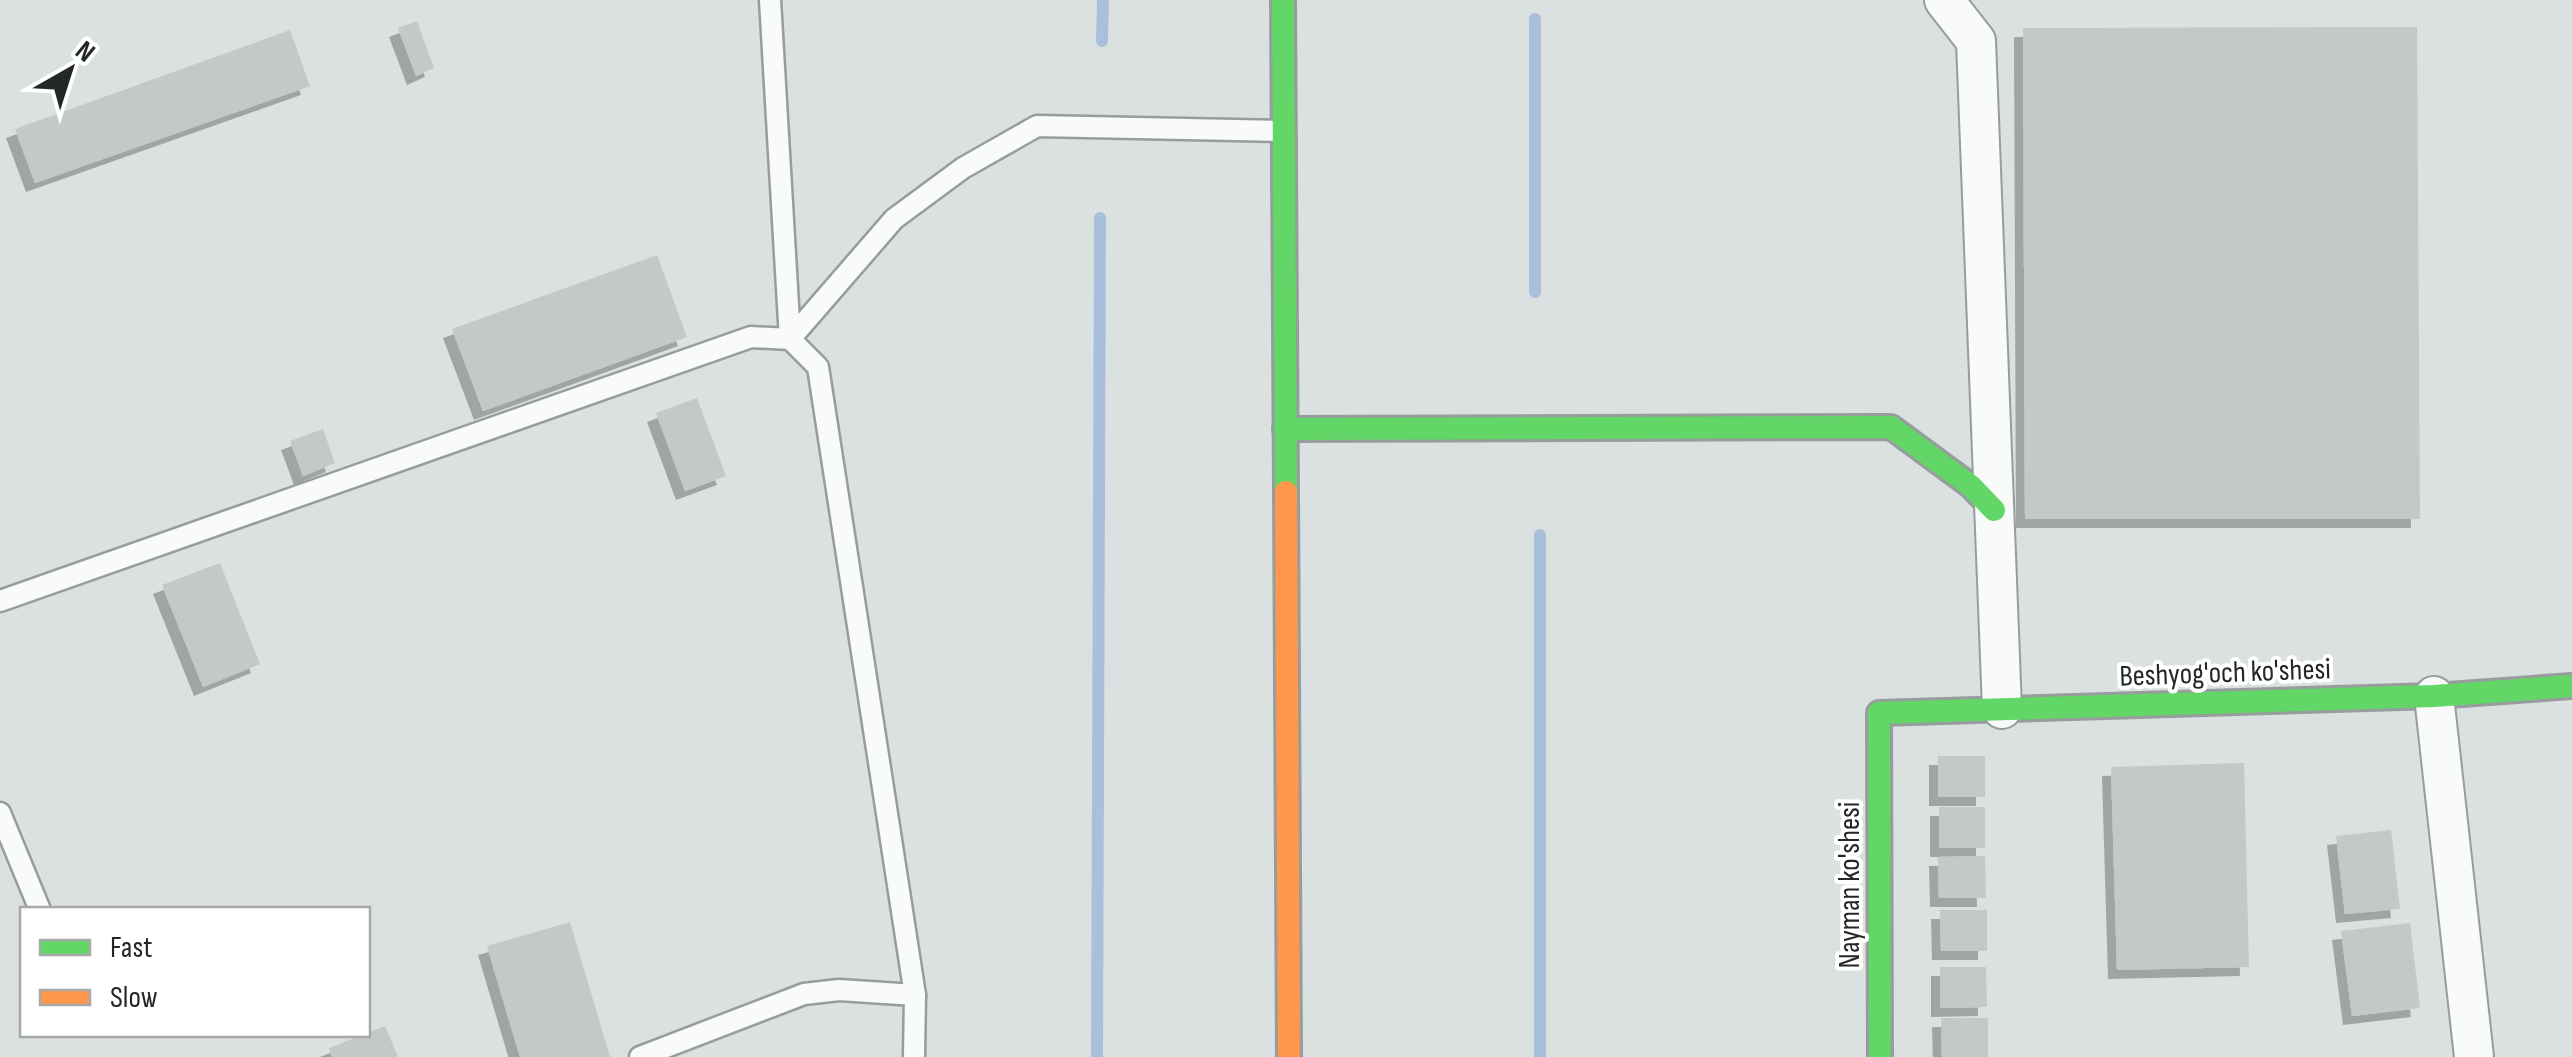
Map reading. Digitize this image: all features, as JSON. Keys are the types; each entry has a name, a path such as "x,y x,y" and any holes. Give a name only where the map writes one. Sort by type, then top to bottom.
{"main road":[{"path":"1283,0 1289,1057"},
{"path":"1286,428 1891,427 1971,486 1994,510"},
{"name":"Beshyog'och ko'shesi","path":"1879,713 2434,696 2572,686"},
{"name":"Nayman ko'shesi","path":"1879,713 1880,1057"}],"street":[{"path":"1944,0 1976,41 2002,710"},
{"path":"2434,696 2474,1057"}],"lane":[{"path":"770,0 790,338 818,367 916,995 914,1057"},
{"path":"790,338 894,219 963,168 1037,126 1284,131"},
{"path":"0,601 751,337 790,338"},
{"path":"0,813 39,907"},
{"path":"640,1057 804,994 839,990 916,995"}],"building":[{"path":"417,21 434,68 416,76 398,28"},
{"path":"2417,27 2420,519 2025,519 2023,28"},
{"path":"290,30 310,86 35,183 15,129"},
{"path":"657,255 687,337 483,411 452,329"},
{"path":"697,398 726,476 685,491 656,413"},
{"path":"323,429 335,463 303,476 290,441"},
{"path":"220,563 260,664 203,687 162,585"},
{"path":"1938,756 1985,756 1985,797 1938,797"},
{"path":"2244,763 2249,967 2117,970 2111,767"},
{"path":"1939,807 1985,807 1985,848 1939,848"},
{"path":"2391,830 2400,909 2345,914 2336,836"},
{"path":"1985,856 1986,898 1939,898 1938,857"},
{"path":"1940,910 1987,910 1987,951 1941,951"},
{"path":"570,922 610,1057 520,1057 487,946"},
{"path":"2410,923 2420,1008 2352,1016 2341,931"},
{"path":"1940,967 1986,967 1987,1007 1940,1008"},
{"path":"1941,1018 1988,1018 1988,1057 1942,1057"},
{"path":"385,1026 398,1057 332,1057 329,1048 357,1037 370,1037 370,1032"}],"waterway":[{"path":"1102,41 1103,0"},
{"path":"1535,19 1535,292"},
{"path":"1097,1057 1100,218"},
{"path":"1540,535 1540,1057"}],"traffic: fast":[{"path":"1283,0 1286,492"},
{"path":"1285,429 1891,427 1971,486 1994,510"},
{"path":"1880,1057 1879,713 2434,696 2572,686"}],"traffic: slow":[{"path":"1286,492 1289,1057"}]}
